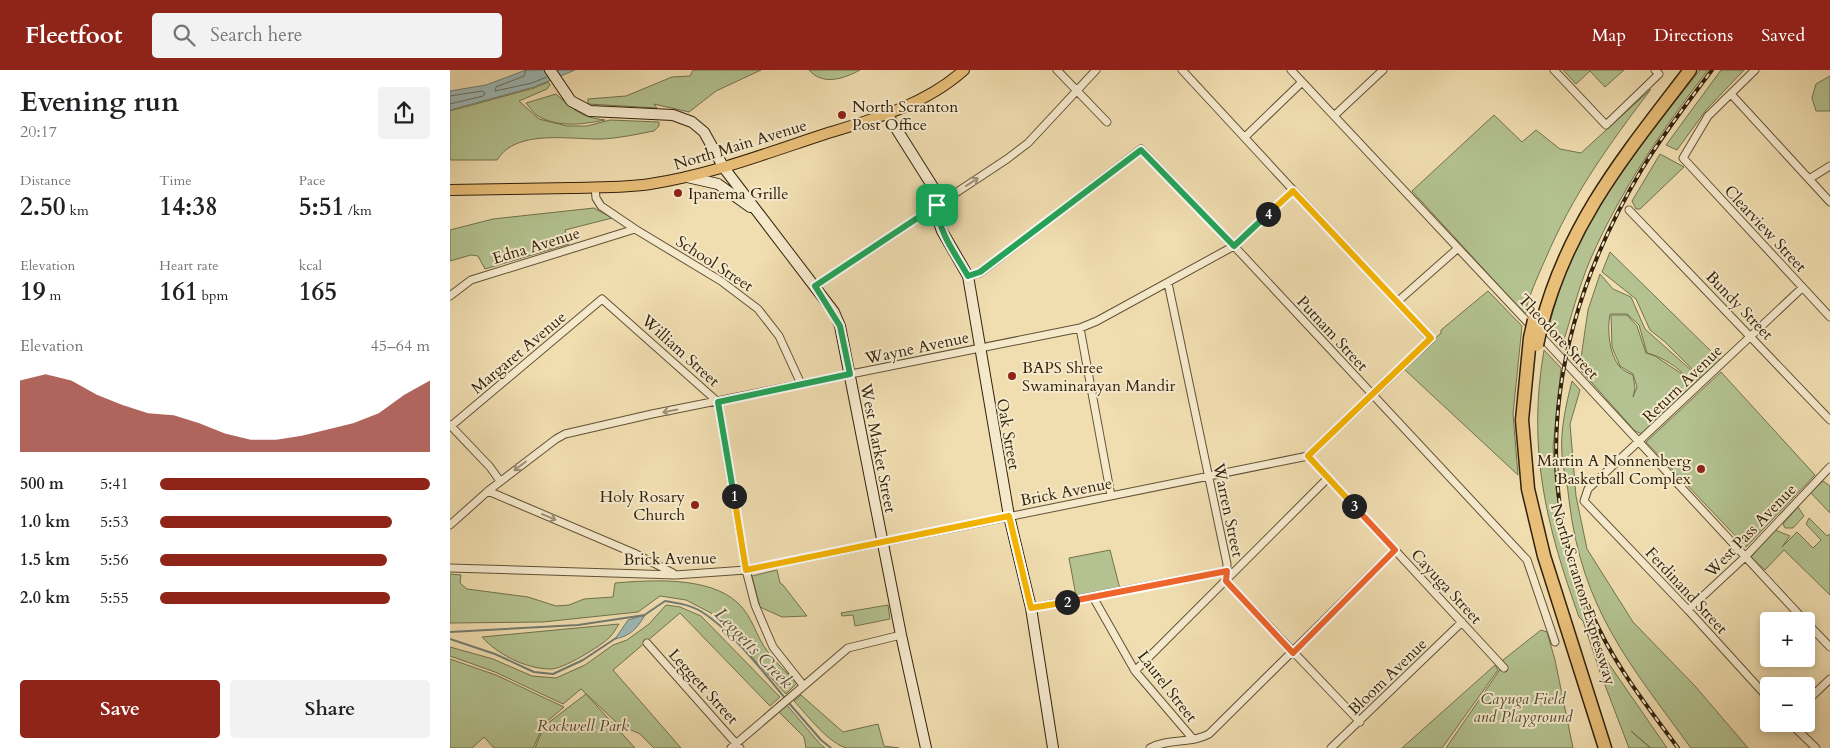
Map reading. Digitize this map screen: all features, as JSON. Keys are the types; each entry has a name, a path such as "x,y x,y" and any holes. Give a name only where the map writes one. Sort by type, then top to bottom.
{"highway":[{"name":"North Scranton Expressway","path":"1606,748 1544,556 1529,497 1523,454 1522,420 1534,341 1551,268 1576,214 1615,156 1680,70"},
{"name":"North Scranton Expressway","path":"1538,323 1559,271 1584,218 1616,168 1690,70"},
{"name":"North Scranton Expressway","path":"1534,341 1530,420 1532,454 1538,495 1552,554 1614,748"}],"main road":[{"name":"North Main Avenue","path":"450,190 594,187 648,184 686,177 724,168 887,114 926,97 948,84 964,70"}],"street":[{"name":"West Market Street","path":"550,70 558,84 572,101 590,111 683,117 704,132 724,168 815,286 840,326 901,635 926,748"},
{"path":"1057,70 1107,122"},
{"path":"815,286 1028,143 1096,70"},
{"path":"1182,70 1431,338 1308,456"},
{"name":"Theodore Street","path":"1291,70 1335,114 1457,249 1797,612"},
{"path":"1335,114 1383,70"},
{"path":"1554,70 1606,125 1657,72"},
{"path":"1755,70 1730,94 1830,202"},
{"path":"1245,137 1302,82"},
{"name":"Clearview Street","path":"1730,94 1708,116 1683,158 1830,317"},
{"name":"Oak Street","path":"887,114 933,187 938,220 942,231 968,276 1009,516 1031,608 1054,748"},
{"name":"Putnam Street","path":"968,276 980,272 1141,150 1234,246 1527,560 1555,642"},
{"path":"1809,179 1830,166"},
{"path":"686,177 718,184 757,212"},
{"name":"School Street","path":"594,187 596,198 601,206 721,281 758,309 779,336 800,384"},
{"name":"Wayne Avenue","path":"450,525 500,481 565,434 652,414 1080,328 1168,283 1234,246 1293,191"},
{"name":"Bundy Street","path":"1629,210 1752,336 1830,420"},
{"name":"Edna Avenue","path":"450,296 471,280 635,229"},
{"path":"1397,302 1457,249"},
{"name":"Warren Street","path":"1168,283 1177,316 1227,571 1226,581 1360,722"},
{"name":"Return Avenue","path":"1584,500 1588,489 1640,443 1802,288"},
{"name":"William Street","path":"602,299 718,402 746,570 756,605 773,647 803,685"},
{"name":"Margaret Avenue","path":"451,426 602,299"},
{"path":"1080,328 1111,496"},
{"path":"451,426 490,467 500,481"},
{"name":"Brick Avenue","path":"450,568 675,574 746,570 1308,456"},
{"name":"Cayuga Street","path":"1308,456 1504,668"},
{"name":"West Pass Avenue","path":"1688,610 1745,557 1830,467"},
{"path":"1135,671 1328,478"},
{"path":"488,491 636,554 675,574"},
{"name":"Ferdinand Street","path":"1584,500 1760,689"},
{"path":"1150,748 1160,743 1193,740 1209,734 1395,550"},
{"path":"1031,608 1227,571"},
{"name":"Laurel Street","path":"1093,597 1135,671 1193,740"},
{"name":"Bloom Avenue","path":"1331,748 1462,622"},
{"name":"Theodore Street","path":"1815,631 1830,647"},
{"path":"736,746 803,685 848,648 901,635"},
{"name":"Leggett Street","path":"647,643 736,746"},
{"path":"1815,693 1830,679"},
{"path":"1799,732 1816,748"}],"green space":[{"path":"693,70 761,70 716,91 689,112 654,104 657,108 588,104 588,99 626,96 672,77 690,76"},
{"path":"809,70 860,70 840,78 827,79 820,78"},
{"path":"1563,70 1624,70 1605,87 1590,71 1576,84"},
{"path":"1700,70 1708,70 1644,160 1603,233 1582,281 1561,349 1547,332 1571,259 1589,225 1618,179"},
{"path":"1721,70 1744,70 1706,110 1677,150 1666,145"},
{"path":"1830,76 1830,111 1816,111 1812,98 1816,84"},
{"path":"548,82 550,85 547,89 519,101 539,119 567,126 587,126 610,120 659,122 659,126 654,131 603,139 545,138 531,140 517,143 506,150 497,160 450,160 450,111 534,88"},
{"path":"1651,89 1592,171 1567,213 1536,280 1525,314 1412,191 1494,115 1522,142 1536,130 1560,149 1581,153"},
{"path":"556,94 583,114 605,120 580,124 556,123 538,116 526,103"},
{"path":"1660,154 1684,167 1640,209 1636,209 1632,201"},
{"path":"594,208 612,218 565,230 569,244 485,269 478,256 471,255 450,261 450,230 493,219"},
{"path":"1610,252 1720,360 1701,378 1665,342 1650,330 1636,299 1602,272"},
{"path":"1600,274 1613,289 1631,297 1645,329 1700,378 1642,434 1635,431 1575,364 1581,358 1588,310","holes":["1610,314 1627,314 1639,325 1647,353 1659,357 1669,363 1688,378 1655,356 1646,353 1637,326 1627,315 1611,315 1612,347 1620,366 1633,374 1637,387 1633,397 1635,388 1633,375 1622,369 1616,361 1611,348 1609,334"]},
{"path":"1488,291 1522,326 1513,414 1518,475 1404,369 1441,333 1441,330"},
{"path":"1544,350 1561,368 1553,447 1556,489 1563,533 1584,606 1586,626 1609,664 1667,748 1651,748 1631,731 1650,748 1629,748 1583,621 1579,617 1567,583 1549,518 1539,454 1539,386"},
{"path":"1721,372 1815,475 1746,547 1646,442"},
{"path":"1572,381 1580,390 1570,424 1576,496 1587,549 1633,622 1695,686 1748,748 1691,748 1629,661 1597,604 1585,573 1575,538 1563,461 1563,427"},
{"path":"1823,481 1830,486 1830,513 1810,492"},
{"path":"1798,507 1804,516 1793,528 1785,528 1783,524"},
{"path":"1809,518 1827,536 1830,534 1830,595 1784,550 1765,570 1751,557 1775,530 1790,536 1782,547 1797,532 1813,548 1821,540 1806,524"},
{"path":"1110,550 1120,589 1076,596 1069,558"},
{"path":"777,570 780,583 807,616 782,617 760,607 752,576"},
{"path":"450,574 461,575 460,583 467,589 528,597 556,606 569,605 584,599 613,597 615,583 662,581 696,584 712,588 726,594 738,603 751,621 768,652 797,683 786,694 711,613 686,600 660,596 638,612 543,622 450,623"},
{"path":"666,605 680,607 701,616 780,697 770,706 680,613 613,670 681,748 654,748 640,734 618,724 581,689 563,704 495,672 450,656 450,647 493,659 532,676 556,678 585,665 613,645 627,640 649,624"},
{"path":"888,605 890,619 855,626 853,615 842,616 841,613"},
{"path":"619,624 613,634 599,646 572,662 550,669 531,666 504,655 482,637"},
{"name":"Cayuga Field and Playground","path":"1541,630 1547,632 1555,660 1573,748 1446,748 1499,671 1503,660"},
{"path":"450,659 496,675 564,707 544,724 533,748 494,748 484,737 472,748 450,748"},
{"path":"1495,665 1498,670 1442,748 1402,748"},
{"name":"Rockwell Park","path":"586,694 635,748 535,748 544,726"},
{"path":"801,695 843,732 878,724 884,746 899,748 847,748 840,745 825,735 794,701"},
{"path":"786,704 825,748 806,748 804,737 779,712"}],"water":[{"path":"526,70 575,70 534,87 450,110 450,91 486,85"},
{"path":"645,615 633,631 615,639 628,620"}],"waterway":[{"name":"Leggetts Creek","path":"643,616 665,601 689,606 702,612 735,640 785,698"},
{"name":"Leggetts Creek","path":"450,632 578,625 645,615"},
{"name":"Leggetts Creek","path":"450,639 495,654 534,672 553,674 583,660 616,638"},
{"name":"Leggetts Creek","path":"788,702 821,740 831,748"}],"railway":[{"path":"1678,748 1636,690 1607,645 1575,571 1561,512 1556,453 1560,394 1571,336 1589,278 1613,223 1642,169 1667,131 1712,70"}],"place":[{"name":"North Scranton Post Office","path":"842,115"},
{"name":"Ipanema Grille","path":"678,193"},
{"name":"BAPS Shree Swaminarayan Mandir","path":"1012,376"},
{"name":"Martin A Nonnenberg Basketball Complex","path":"1701,469"},
{"name":"Holy Rosary Church","path":"695,505"}],"route":[{"path":"1141,150 1234,246 1293,191 1431,338 1308,456 1395,550 1293,653 1226,581 1227,571 1031,608 1009,516 746,570 718,402 850,374 840,326 834,312 815,286 937,205 938,220 942,231 968,276 980,272 1141,150"}]}
